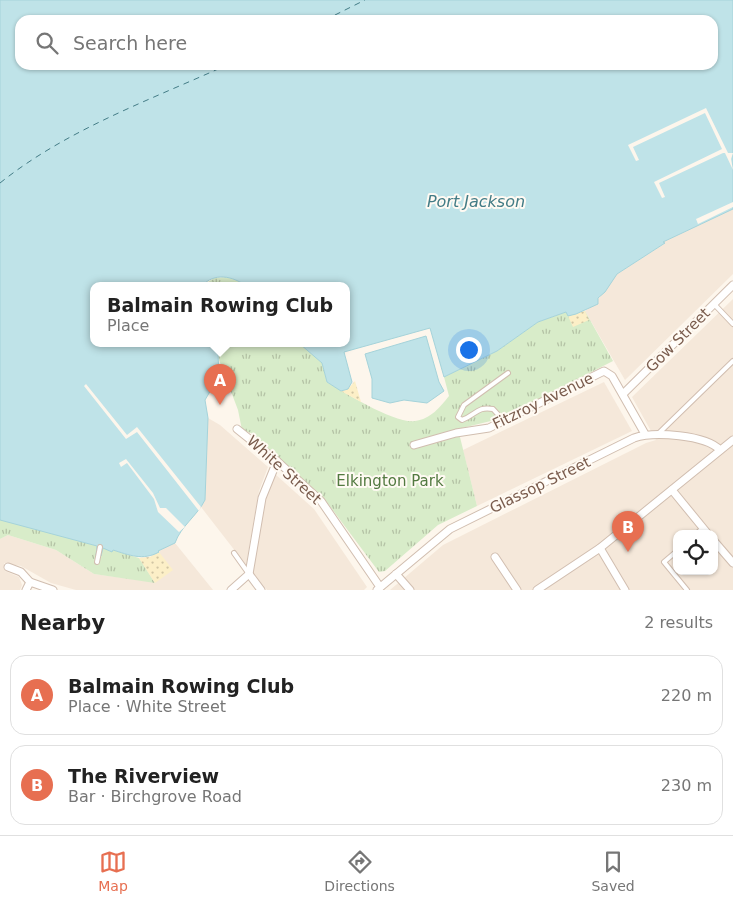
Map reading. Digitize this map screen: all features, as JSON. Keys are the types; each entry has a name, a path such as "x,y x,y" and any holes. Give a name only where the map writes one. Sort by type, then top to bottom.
{"street":[{"name":"Gow Street","path":"623,394 733,285"},
{"name":"Fitzroy Avenue","path":"414,445 456,433 484,430 599,373 607,372 612,376 623,394"},
{"path":"623,394 645,434"},
{"name":"White Street","path":"237,429 277,461 321,501 378,589"},
{"name":"Glassop Street","path":"378,589 450,529 645,434 707,441 720,450"},
{"path":"536,590 600,548 733,440"},
{"path":"231,590 249,574 262,498 277,461"},
{"path":"672,490 704,530"},
{"path":"718,546 733,563"},
{"path":"600,548 624,590"},
{"path":"495,557 517,590"},
{"path":"8,567 21,572 30,582 53,590"},
{"path":"249,574 261,590"},
{"path":"396,574 410,590"},
{"path":"26,590 30,582"}],"lane":[{"path":"714,304 733,324"},
{"path":"658,434 733,361"},
{"path":"504,421 493,409 488,408 480,408 462,420 459,420 458,417 464,405 508,373"},
{"path":"97,562 100,547"},
{"path":"234,554 249,574"},
{"path":"673,554 664,562 673,573"},
{"path":"675,575 687,590"}],"shaded area":[{"path":"733,209 733,274 625,380 585,311 594,305 617,274 664,244 663,242"},
{"path":"733,299 733,590 390,590 443,545 646,443 656,440 632,397"},
{"path":"604,382 632,431 477,506 463,450"},
{"path":"208,418 220,425 268,467 259,491 246,565 201,507 205,500"},
{"path":"275,474 314,509 367,587 364,590 267,590 253,573 266,493"},
{"path":"8,535 56,550 94,574 154,582 139,558 150,557 175,543 213,590 76,590 51,583 21,566 4,563 5,571 19,577 22,585 20,590 0,590 0,539"}],"green space":[{"path":"226,277 241,282 208,282 214,278"},
{"name":"Elkington Park","path":"585,311 613,361 499,419 458,429 477,506 438,525 385,571 379,572 323,497 251,433 242,430 238,410 214,347 303,347 322,363 327,382 383,413 406,421 415,421 426,418 439,408 449,396 444,377 497,351 538,322 566,312 576,314"},
{"path":"0,519 98,546 96,555 103,547 139,558 155,583 94,574 56,550 8,535 0,539"}],"sand":[{"path":"585,311 589,320 573,327 568,316"},
{"path":"355,381 361,402 341,391 348,389"},
{"path":"159,552 173,570 155,583 139,558 150,557"}],"water":[{"name":"Port Jackson","path":"0,0 733,0 733,209 663,242 665,243 617,274 605,292 598,298 598,304 576,314 568,316 566,312 538,322 497,351 444,377 430,328 344,352 352,382 348,389 341,391 327,382 322,363 303,347 350,347 350,282 239,282 230,278 218,277 207,282 90,282 90,347 214,347 218,355 219,376 205,400 208,418 205,500 198,511 181,531 175,543 153,555 142,557 113,550 112,552 103,548 101,556 96,555 97,546 0,520"},
{"path":"426,336 439,382 444,391 427,403 404,400 390,403 372,398 372,379 365,354"}],"pier":[{"path":"706,108 728,153 733,153 731,159 733,170 725,153 723,153 659,183 665,197 662,198 654,182 722,149 705,113 633,147 639,160 636,161 628,145"},
{"path":"733,202 733,207 698,224 696,219"},
{"path":"86,384 127,435 137,427 201,507 199,511 137,432 126,439 84,386"},
{"path":"126,459 153,493 160,508 166,508 185,527 179,532 158,512 154,499 127,463 121,467 119,463"}],"ferry route":[{"path":"335,15 365,0"},
{"path":"0,183 52,147 109,117 216,70"}],"place":[{"name":"Balmain Rowing Club","path":"220,405"},
{"name":"The Riverview","path":"628,552"}]}
